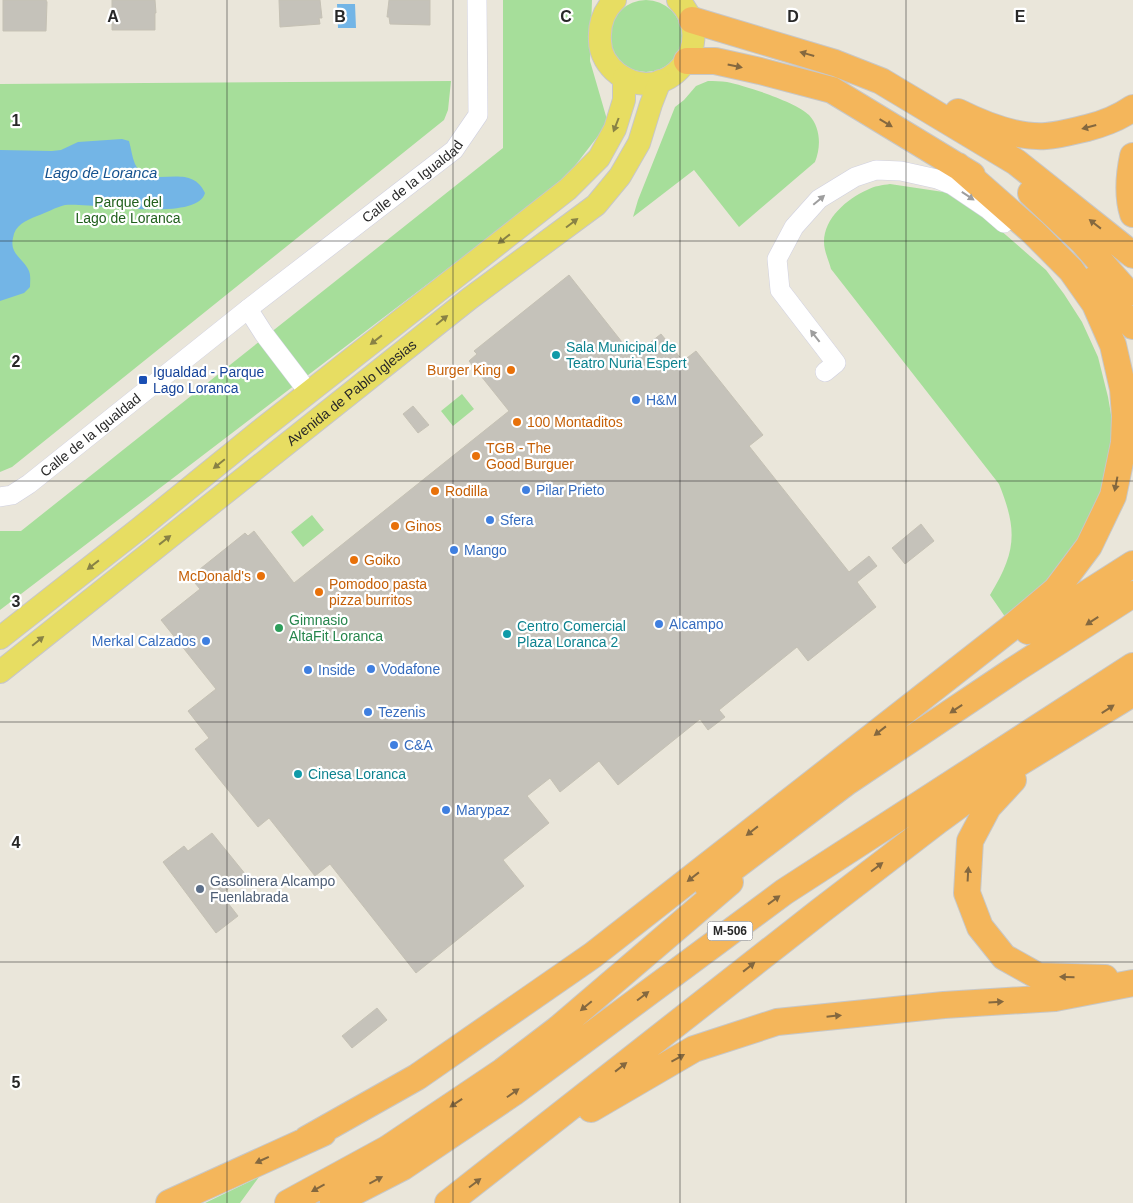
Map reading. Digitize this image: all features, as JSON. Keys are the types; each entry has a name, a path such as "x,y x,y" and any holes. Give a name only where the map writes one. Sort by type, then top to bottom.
{"highway":[{"path":"684,6 937,102 982,123 1021,134 1045,136 1069,132 1097,125 1133,108"},
{"path":"687,61 714,61 832,90 958,166 1012,202 1065,248 1133,326"},
{"path":"835,62 951,132 1013,177 1082,241 1133,299"},
{"path":"881,81 1016,162 1133,255"},
{"path":"1133,156 1129,181 1130,202 1133,214"},
{"path":"307,1139 417,1077 593,955 1012,628 1056,590 1089,546 1113,496 1124,442 1123,388 1113,345 1095,304 1071,270 1033,232 958,166"},
{"path":"918,700 1133,564"},
{"name":"M-506","path":"288,1203 387,1149 503,1071 558,1029 694,914 808,813 863,771 1014,670 1133,594"},
{"name":"M-506","path":"333,1203 403,1166 513,1093 784,892 1133,666"},
{"path":"448,1203 931,826 1006,771 1133,693"},
{"path":"1082,726 1014,779 988,806 970,841 967,893 980,927 1004,957 1038,976 1124,979 1133,976"},
{"path":"168,1203 307,1139 365,1116 463,1061 544,1010 808,813"},
{"path":"501,1163 694,1049 777,1022 944,1004 1055,998 1133,983"}],"main road":[{"path":"613,1 601,21 600,45 606,60 624,78 634,82 647,83 660,81 672,76 687,61 693,48 694,34 684,6"},
{"name":"Avenida de Pablo Iglesias","path":"0,638 568,189 599,158 615,129 624,100 624,78"},
{"name":"Avenida de Pablo Iglesias","path":"0,672 469,299 596,205 620,176 639,143 660,81"}],"street":[{"name":"Calle de la Igualdad","path":"0,497 12,495 29,484 248,309 454,150 478,115 477,0"},
{"path":"825,372 836,363 780,290 777,259 794,227 819,199 855,177 876,170 901,170 937,179 952,185 989,210 1052,265 1071,289 1090,319 1105,354 1116,396 1124,442"},
{"path":"248,309 264,334 309,393"}],"green space":[{"path":"503,0 592,0 590,61 608,123 564,180 0,610 0,531 21,531 503,148"},
{"path":"646,0 660,3 672,10 679,22 682,36 679,50 672,62 660,69 646,72 632,69 620,62 613,50 610,36 613,22 620,10 632,3"},
{"name":"Parque del Lago de Loranca","path":"451,81 448,110 444,120 12,467 0,472 0,84"},
{"path":"708,81 727,82 746,87 770,95 803,110 813,120 818,132 819,144 815,162 739,227 694,170 633,217 675,107 696,86"},
{"path":"890,184 950,193 984,216 1046,270 1082,322 1098,357 1108,397 1116,443 1106,494 1051,584 1008,621 990,595 1005,566 1011,541 1009,515 999,484 831,269 826,252 825,233 832,217 838,210 859,194 878,186"},
{"path":"462,394 474,409 453,426 441,411"},
{"path":"312,515 324,530 303,547 291,532"},
{"path":"259,1177 240,1203 205,1203"}],"water":[{"path":"337,4 355,4 356,28 338,28"},
{"name":"Lago de Loranca","path":"122,139 129,141 135,164 141,172 149,176 190,178 198,183 205,193 198,202 183,207 142,209 65,205 28,220 16,230 12,244 15,252 29,271 30,287 24,293 0,301 0,150 52,151 61,150 78,142"}],"building":[{"path":"3,0 46,0 46,31 3,31"},
{"path":"112,0 155,0 155,30 112,30"},
{"path":"279,0 320,0 322,18 319,18 320,24 280,27"},
{"path":"389,0 430,0 430,25 390,24 389,17 387,17"},
{"name":"Centro Comercial Plaza Loranca 2","path":"569,275 633,356 661,334 683,361 696,351 763,435 749,446 849,572 869,556 877,566 857,582 876,607 808,661 797,647 719,710 725,717 708,730 700,719 618,785 599,761 560,792 550,778 527,796 549,823 503,860 524,886 416,973 330,864 315,876 269,818 258,827 195,749 209,738 188,711 216,689 161,620 200,589 190,577 245,533 248,536 254,531 294,583 509,411 469,361 477,354 474,351"},
{"path":"413,406 429,425 418,433 403,414"},
{"path":"921,524 934,541 905,564 892,548"},
{"path":"212,833 246,875 221,894 238,916 216,933 163,862 184,846 188,851"},
{"path":"377,1008 387,1020 352,1048 342,1036"}],"place":[{"name":"Sala Municipal de Teatro Nuria Espert","path":"556,355"},
{"name":"Burger King","path":"511,370"},
{"name":"Igualdad - Parque Lago Loranca","path":"143,380"},
{"name":"H&M","path":"636,400"},
{"name":"100 Montaditos","path":"517,422"},
{"name":"TGB - The Good Burguer","path":"476,456"},
{"name":"Pilar Prieto","path":"526,490"},
{"name":"Rodilla","path":"435,491"},
{"name":"Sfera","path":"490,520"},
{"name":"Ginos","path":"395,526"},
{"name":"Mango","path":"454,550"},
{"name":"Goiko","path":"354,560"},
{"name":"McDonald's","path":"261,576"},
{"name":"Pomodoo pasta pizza burritos","path":"319,592"},
{"name":"Alcampo","path":"659,624"},
{"name":"Gimnasio AltaFit Loranca","path":"279,628"},
{"name":"Centro Comercial Plaza Loranca 2","path":"507,634"},
{"name":"Merkal Calzados","path":"206,641"},
{"name":"Vodafone","path":"371,669"},
{"name":"Inside","path":"308,670"},
{"name":"Tezenis","path":"368,712"},
{"name":"C&A","path":"394,745"},
{"name":"Cinesa Loranca","path":"298,774"},
{"name":"Marypaz","path":"446,810"},
{"name":"Gasolinera Alcampo Fuenlabrada","path":"200,889"}]}
